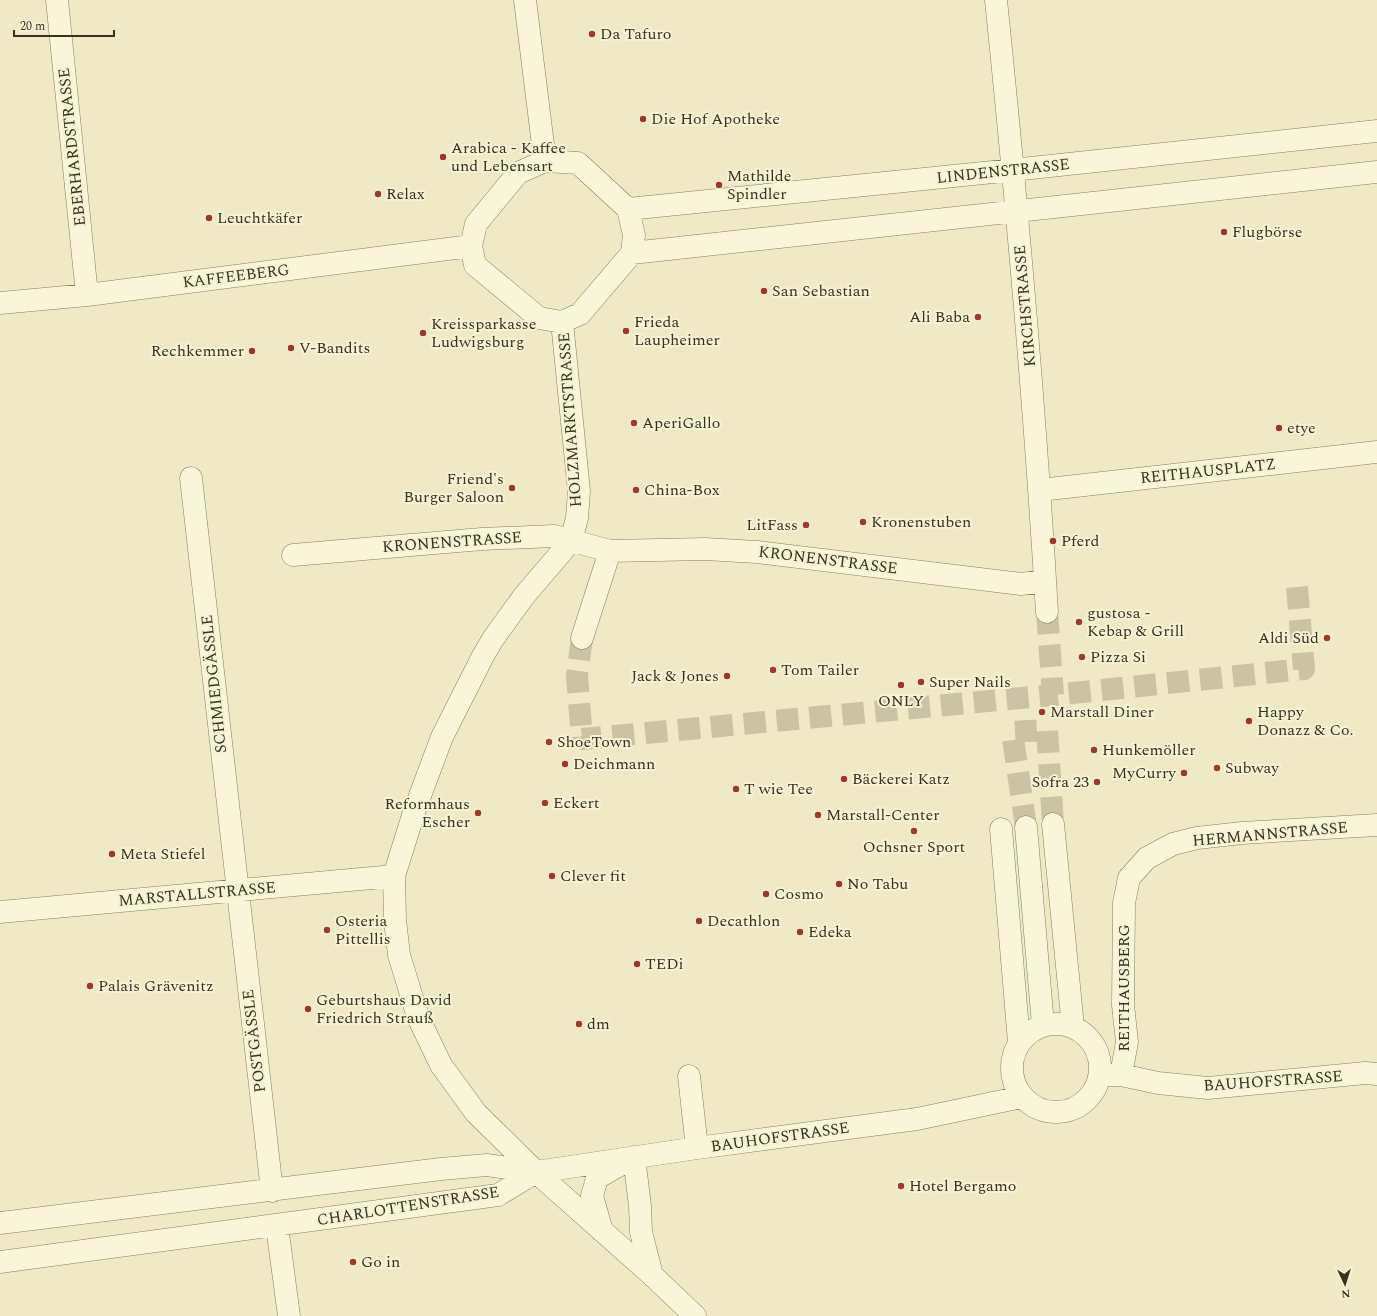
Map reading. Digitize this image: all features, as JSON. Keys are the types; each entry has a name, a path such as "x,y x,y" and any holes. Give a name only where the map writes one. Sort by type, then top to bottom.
{"street":[{"name":"EBERHARDSTRASSE","path":"57,0 87,295"},
{"path":"525,0 545,161"},
{"name":"KIRCHSTRASSE","path":"996,0 1017,211 1040,490 1046,612"},
{"name":"LINDENSTRASSE","path":"628,208 1013,170 1377,131"},
{"path":"545,161 578,163 628,208 634,235 632,253 580,314 562,322 539,318 475,265 471,246 476,224 518,173 545,161"},
{"path":"632,253 1377,172"},
{"name":"KAFFEEBERG","path":"0,303 87,295 471,246"},
{"name":"HOLZMARKTSTRASSE","path":"562,322 579,491 577,518 571,541"},
{"name":"REITHAUSPLATZ","path":"1040,490 1377,452"},
{"name":"SCHMIEDGÄSSLE","path":"191,478 237,890"},
{"name":"KRONENSTRASSE","path":"293,555 482,539 554,536 610,551 705,549 757,552 1021,584 1045,582"},
{"path":"571,541 524,596 483,656 442,737 415,809 394,876 395,920 399,955 418,1017 437,1058 476,1113 536,1172 652,1275 695,1316"},
{"path":"582,638 610,551"},
{"path":"1053,824 1073,1027"},
{"name":"HERMANNSTRASSE","path":"1124,902 1129,878 1147,858 1172,844 1197,838 1242,833 1377,825"},
{"path":"1026,827 1043,1025"},
{"path":"1001,829 1019,1042"},
{"name":"MARSTALLSTRASSE","path":"0,912 394,876"},
{"name":"POSTGÄSSLE","path":"237,890 272,1191"},
{"name":"REITHAUSBERG","path":"1100,1075 1121,1075 1127,1042 1123,1005 1124,902"},
{"path":"1058,1024 1073,1027 1086,1035 1095,1046 1100,1060 1100,1075 1095,1088 1086,1100 1075,1108 1061,1112 1046,1111 1033,1106 1022,1097 1014,1084 1011,1070 1013,1055 1019,1042 1030,1032 1043,1025 1058,1024"},
{"name":"BAUHOFSTRASSE","path":"1121,1075 1158,1083 1208,1088 1365,1073 1377,1074"},
{"path":"689,1076 697,1148"},
{"name":"BAUHOFSTRASSE","path":"536,1172 697,1148 918,1118 1022,1097"},
{"path":"602,1231 592,1196 596,1178 634,1157 640,1206 641,1232 652,1275"},
{"name":"CHARLOTTENSTRASSE","path":"0,1223 487,1165 536,1172"},
{"name":"CHARLOTTENSTRASSE","path":"0,1262 498,1195 536,1172"},
{"path":"276,1226 289,1316"}],"tunnel":[{"path":"1047,612 1053,695 1304,669 1297,587"},
{"path":"582,638 577,676 582,739 1053,695"},
{"path":"1026,827 1012,732 1047,730 1053,824"}],"place":[{"name":"Da Tafuro","path":"592,34"},
{"name":"Die Hof Apotheke","path":"643,119"},
{"name":"Arabica - Kaffee und Lebensart","path":"443,157"},
{"name":"Mathilde Spindler","path":"719,185"},
{"name":"Relax","path":"378,194"},
{"name":"Leuchtkäfer","path":"209,218"},
{"name":"Flugbörse","path":"1224,232"},
{"name":"San Sebastian","path":"764,291"},
{"name":"Ali Baba","path":"978,317"},
{"name":"Frieda Laupheimer","path":"626,331"},
{"name":"Kreissparkasse Ludwigsburg","path":"423,333"},
{"name":"V-Bandits","path":"291,348"},
{"name":"Rechkemmer","path":"252,351"},
{"name":"AperiGallo","path":"634,423"},
{"name":"etye","path":"1279,428"},
{"name":"Friend's Burger Saloon","path":"512,488"},
{"name":"China-Box","path":"636,490"},
{"name":"Kronenstuben","path":"863,522"},
{"name":"LitFass","path":"806,525"},
{"name":"Pferd","path":"1053,541"},
{"name":"gustosa - Kebap & Grill","path":"1079,622"},
{"name":"Aldi Süd","path":"1327,638"},
{"name":"Pizza Si","path":"1082,657"},
{"name":"Tom Tailer","path":"773,670"},
{"name":"Jack & Jones","path":"727,676"},
{"name":"Super Nails","path":"921,682"},
{"name":"ONLY","path":"901,685"},
{"name":"Marstall Diner","path":"1042,712"},
{"name":"Happy Donazz & Co.","path":"1249,721"},
{"name":"ShoeTown","path":"549,742"},
{"name":"Hunkemöller","path":"1094,750"},
{"name":"Deichmann","path":"565,764"},
{"name":"Subway","path":"1217,768"},
{"name":"MyCurry","path":"1184,773"},
{"name":"Bäckerei Katz","path":"844,779"},
{"name":"Sofra 23","path":"1097,782"},
{"name":"T wie Tee","path":"736,789"},
{"name":"Eckert","path":"545,803"},
{"name":"Reformhaus Escher","path":"478,813"},
{"name":"Marstall-Center","path":"818,815"},
{"name":"Ochsner Sport","path":"914,831"},
{"name":"Meta Stiefel","path":"112,854"},
{"name":"Clever fit","path":"552,876"},
{"name":"No Tabu","path":"839,884"},
{"name":"Cosmo","path":"766,894"},
{"name":"Decathlon","path":"699,921"},
{"name":"Osteria Pittellis","path":"327,930"},
{"name":"Edeka","path":"800,932"},
{"name":"TEDi","path":"637,964"},
{"name":"Palais Grävenitz","path":"90,986"},
{"name":"Geburtshaus David Friedrich Strauß","path":"308,1009"},
{"name":"dm","path":"579,1024"},
{"name":"Hotel Bergamo","path":"901,1186"},
{"name":"Go in","path":"353,1262"}]}
